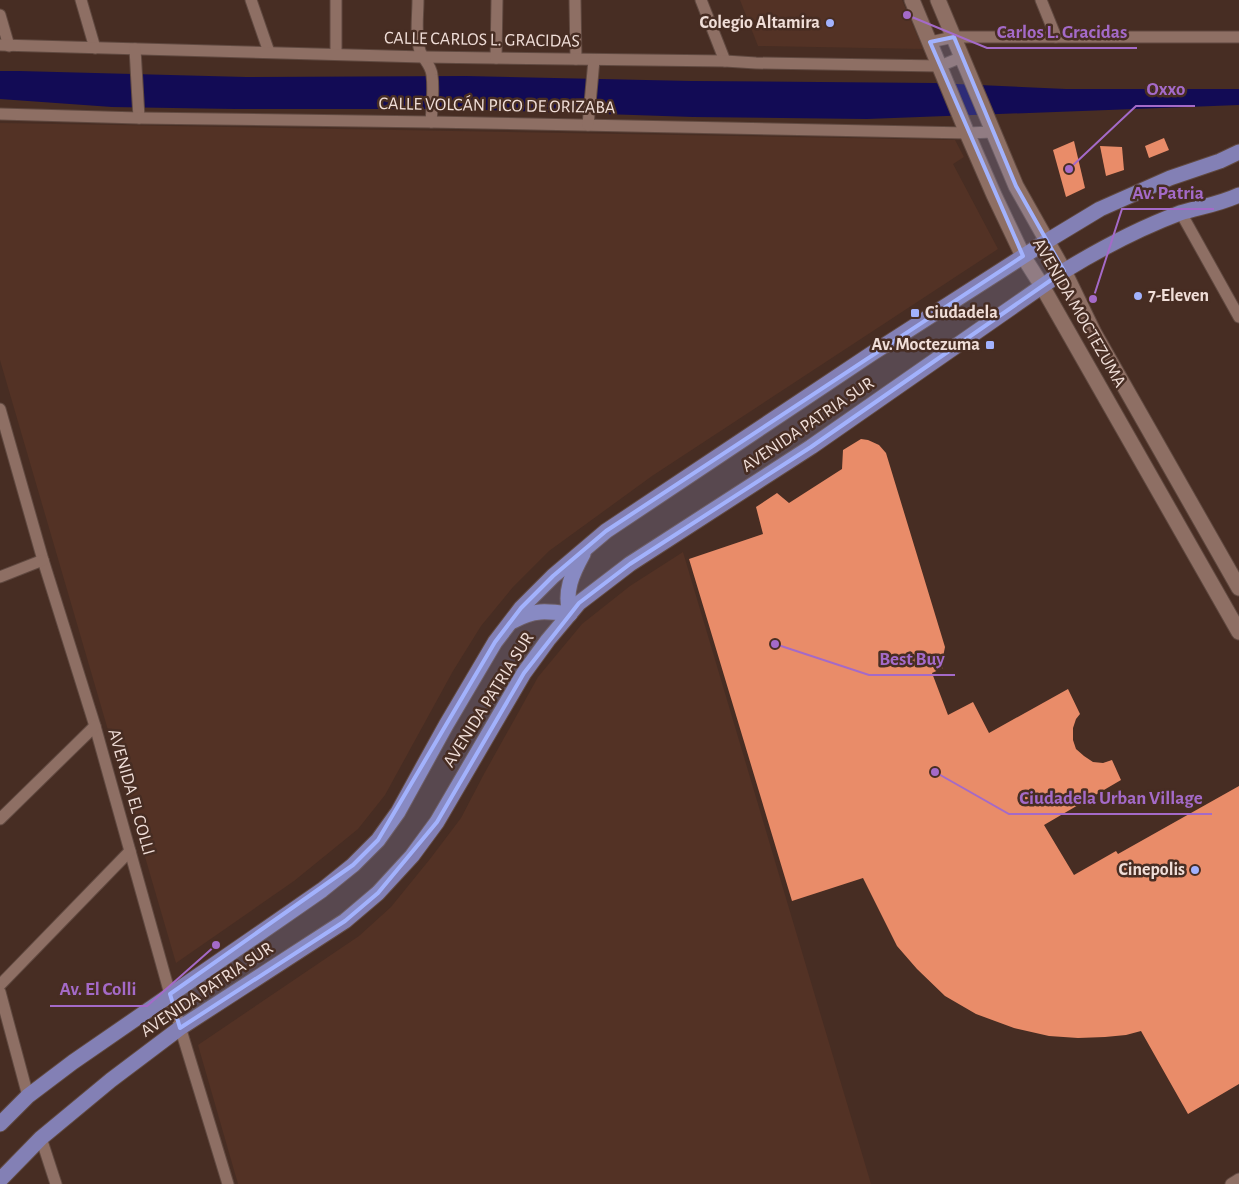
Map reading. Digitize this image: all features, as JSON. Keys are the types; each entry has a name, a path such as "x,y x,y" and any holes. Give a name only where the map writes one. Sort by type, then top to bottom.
{"main road":[{"name":"AVENIDA PATRIA SUR","path":"0,1124 28,1096 73,1062 322,890 353,865 378,840 398,812 446,725 495,642 510,622 521,608 553,576 606,531 854,365 1023,256 1100,209 1170,178 1220,161 1239,152"},
{"name":"AVENIDA PATRIA SUR","path":"0,1180 41,1138 110,1080 180,1028 344,920 378,893 412,856 437,822 524,673 548,640 579,603 630,564 819,441 1064,271 1133,233 1181,213 1228,200 1239,195"},
{"path":"510,622 523,615 535,612 549,611 570,614 567,603 568,590 576,568 588,547"}],"street":[{"path":"81,0 95,48"},
{"path":"251,0 269,52"},
{"path":"336,0 336,54"},
{"path":"418,0 420,52 428,63 432,74 432,117"},
{"path":"496,58 497,0"},
{"path":"575,0 576,59"},
{"path":"701,0 725,61"},
{"name":"AVENIDA MOCTEZUMA","path":"912,0 964,126 1023,256 1042,286 1239,632"},
{"name":"AVENIDA MOCTEZUMA","path":"938,0 1016,186 1064,271 1094,333 1239,588"},
{"path":"1041,0 1056,37"},
{"path":"0,15 4,46"},
{"path":"930,42 954,37 1239,37"},
{"name":"CALLE CARLOS L. GRACIDAS","path":"4,46 496,58 725,61 942,73 962,57"},
{"path":"135,49 139,118"},
{"path":"588,120 594,60"},
{"name":"CALLE VOLCÁN PICO DE ORIZABA","path":"0,114 139,118 432,117 991,128"},
{"path":"1181,213 1239,317"},
{"name":"AVENIDA EL COLLI","path":"0,409 43,560 94,726 180,1028 228,1184"},
{"path":"0,577 43,560"},
{"path":"0,819 94,726"},
{"path":"0,985 130,852"},
{"path":"0,992 28,1096"},
{"path":"41,1138 56,1184"},
{"path":"1231,1184 1239,1179"}],"highlighted area":[{"path":"954,37 1016,186 1064,271 811,447 630,564 579,603 524,673 437,822 378,893 345,921 180,1028 170,994 353,865 378,840 495,642 521,608 553,576 606,531 1023,256 930,42"}],"shaded area":[{"name":"Colegio Altamira","path":"740,0 902,0 923,49 758,46"},
{"path":"0,71 246,77 466,76 691,81 934,83 1066,89 1239,89 1239,105 867,119 693,117 454,109 112,107 0,99"},
{"path":"0,123 955,140 964,157 953,164 998,249 652,476 549,551 513,587 481,626 453,671 385,795 358,829 294,881 176,963 0,360"},
{"path":"683,552 871,1184 238,1184 198,1045 359,936 391,907 461,818 538,677 582,624 630,586"}],"building":[{"path":"1164,138 1169,150 1149,158 1145,146"},
{"path":"1074,141 1085,188 1066,197 1053,150"},
{"path":"1100,146 1122,147 1124,170 1106,176"},
{"path":"861,439 879,445 886,453 945,647 942,662 943,668 932,673 948,715 973,702 989,733 1068,689 1080,714 1073,728 1073,740 1076,749 1093,762 1103,763 1112,760 1121,780 1044,825 1074,875 1116,851 1118,854 1239,786 1239,1084 1188,1114 1141,1031 1105,1037 1049,1036 1014,1028 976,1014 945,996 917,969 897,946 863,878 792,901 689,559 763,534 756,507 777,493 789,503 842,469 843,450"}],"place":[{"name":"Carlos L. Gracidas","path":"907,15"},
{"name":"Colegio Altamira","path":"830,23"},
{"name":"Oxxo","path":"1069,169"},
{"name":"7-Eleven","path":"1138,296"},
{"name":"Av. Patria","path":"1093,299"},
{"name":"Ciudadela","path":"915,313"},
{"name":"Av. Moctezuma","path":"990,345"},
{"name":"Best Buy","path":"775,644"},
{"name":"Ciudadela Urban Village","path":"935,772"},
{"name":"Cinepolis","path":"1195,870"},
{"name":"Av. El Colli","path":"216,945"}]}
